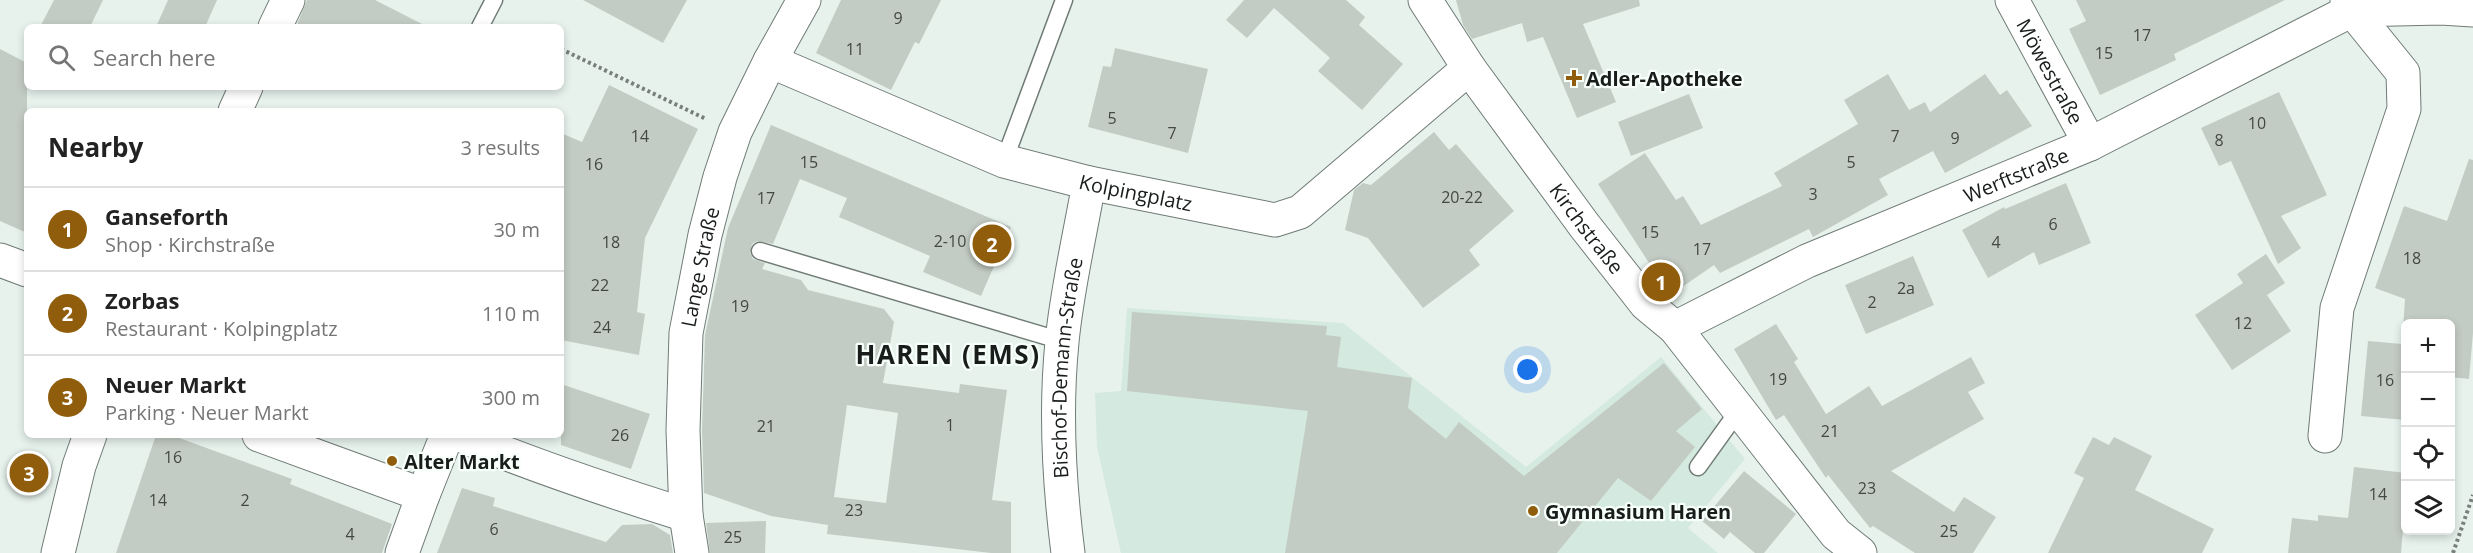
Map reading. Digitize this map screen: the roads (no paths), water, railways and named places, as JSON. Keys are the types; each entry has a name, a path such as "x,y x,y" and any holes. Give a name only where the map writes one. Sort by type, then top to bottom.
{"street":[{"path":"276,24 288,0"},
{"name":"Lange Straße","path":"692,553 686,515 683,430 686,333 705,235 720,177 735,132 770,61 804,0"},
{"name":"Kirchstraße","path":"1425,0 1469,68 1577,215 1646,304 1675,328 1836,534 1860,553"},
{"name":"Möwestraße","path":"2012,0 2091,144"},
{"path":"2349,5 2473,10"},
{"path":"2325,436 2337,308 2404,109 2403,74 2349,5"},
{"name":"Werftstraße","path":"1675,328 1807,261 2091,144 2349,5"},
{"name":"Kolpingplatz","path":"770,61 1004,160 1089,183 1275,219 1300,212 1469,68"},
{"path":"236,108 245,90"},
{"name":"Bischof-Demann-Straße","path":"1068,553 1058,452 1062,341 1089,183"},
{"path":"0,260 24,269"},
{"path":"58,553 79,466 89,438"},
{"path":"267,438 423,495"},
{"path":"402,553 446,438"},
{"path":"467,438 514,458 686,515"}],"lane":[{"path":"482,24 494,0"},
{"path":"1004,160 1065,0"},
{"path":"760,250 1062,341"},
{"path":"1698,467 1739,410"}],"place":[{"name":"Adler-Apotheke","path":"1574,78"},
{"name":"Zorbas","path":"992,244"},
{"name":"Ganseforth","path":"1661,282"},
{"name":"Alter Markt","path":"392,461"},
{"name":"Neuer Markt","path":"29,473"},
{"name":"Gymnasium Haren","path":"1533,511"}],"district":[{"name":"HAREN (EMS)","path":"948,354"}]}
